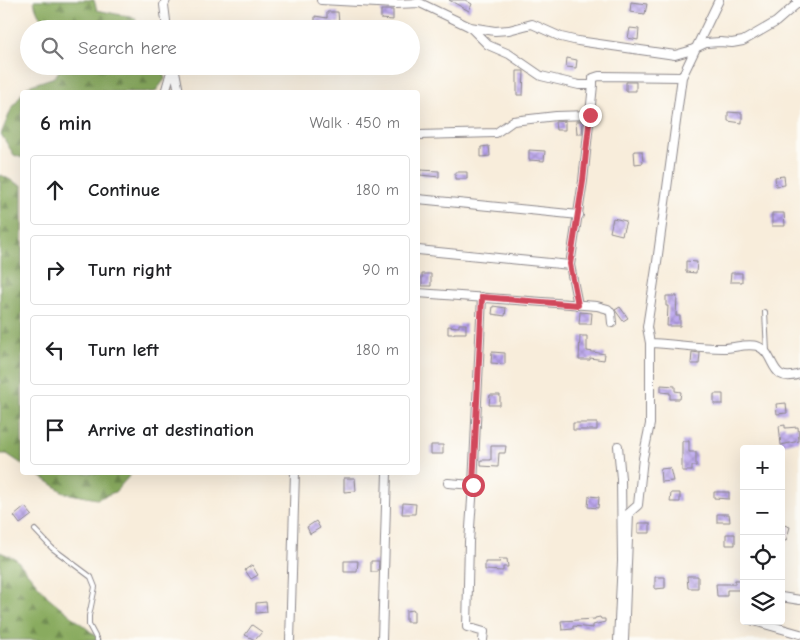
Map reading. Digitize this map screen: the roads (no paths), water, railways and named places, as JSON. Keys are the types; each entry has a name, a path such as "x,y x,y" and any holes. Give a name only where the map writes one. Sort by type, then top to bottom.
{"street":[{"path":"165,20 164,5 166,0"},
{"path":"321,0 396,4 417,1 470,27 495,31 509,30 532,24 561,37 675,54 689,51 706,43 743,41 776,22 799,1"},
{"path":"624,640 629,513 638,505 643,458 650,424 650,343 647,328 682,76 719,0"},
{"path":"470,27 488,45 508,54 541,76 579,86 593,85"},
{"path":"166,89 170,75"},
{"path":"175,75 179,90"},
{"path":"578,305 570,264 579,215 593,78 599,76 682,76"},
{"path":"420,135 496,133 513,121 556,116 590,115"},
{"path":"420,199 579,215"},
{"path":"420,250 570,264"},
{"path":"420,293 608,309 611,313 612,323"},
{"path":"482,297 469,542 467,628 484,632 483,640"},
{"path":"650,343 722,348 745,345 760,347 767,354 772,366 780,374 787,376 800,374"},
{"path":"618,446 621,479 622,561 618,640"},
{"path":"290,640 295,475"},
{"path":"382,640 387,475"},
{"path":"448,483 473,485"},
{"path":"785,598 800,600"},
{"path":"768,625 800,634"}],"lane":[{"path":"765,312 767,354"},
{"path":"35,530 52,548 92,577 95,587 89,625 98,640"}]}
